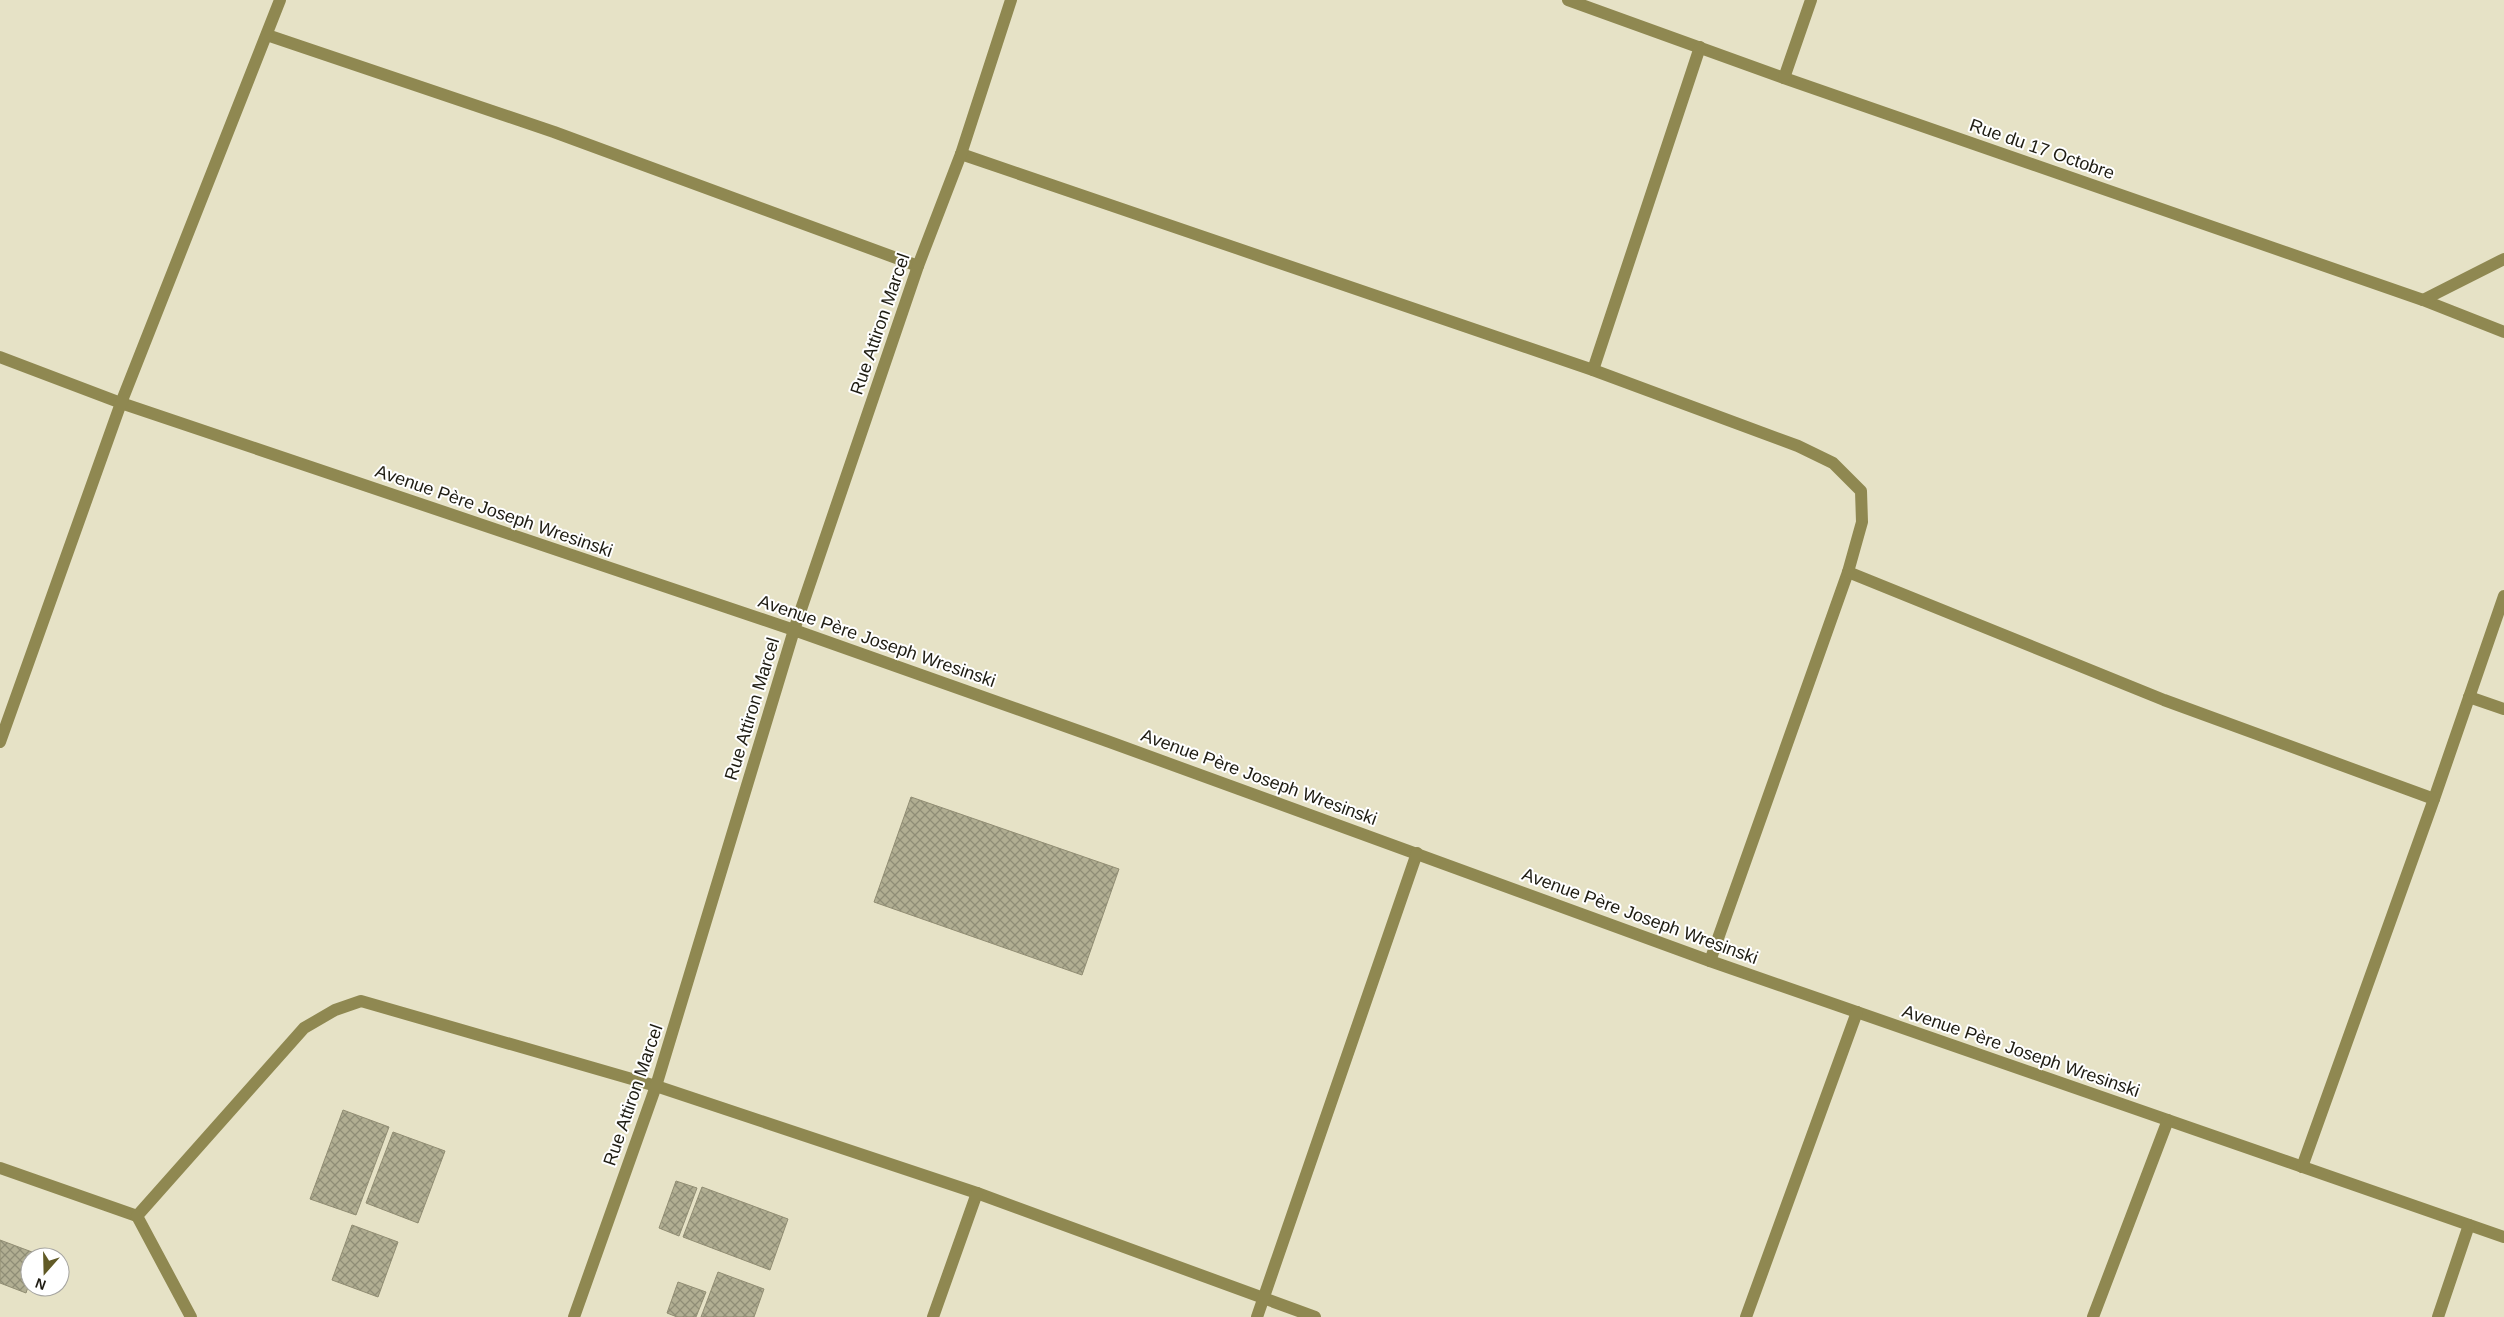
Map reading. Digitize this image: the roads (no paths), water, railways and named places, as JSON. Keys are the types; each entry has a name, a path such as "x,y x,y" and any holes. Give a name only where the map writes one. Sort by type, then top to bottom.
{"street":[{"path":"0,742 121,403 268,35 280,0"},
{"name":"Rue Attiron Marcel","path":"574,1317 656,1086 794,630 918,266 961,154 1011,0"},
{"name":"Rue du 17 Octobre","path":"1568,0 1784,78 2422,300 2504,332"},
{"path":"1784,78 1812,0"},
{"path":"268,35 554,132 918,266"},
{"path":"1593,370 1700,47"},
{"path":"961,154 1593,370 1798,446 1833,463 1861,491 1862,522 1848,572 1710,961"},
{"path":"2422,300 2504,259"},
{"name":"Avenue Père Joseph Wresinski","path":"0,357 121,403 794,630 1107,740 1710,961 2504,1237"},
{"path":"1848,572 2164,700 2434,799"},
{"path":"2302,1167 2434,799 2504,596"},
{"path":"2469,697 2504,709"},
{"path":"1257,1317 1417,853"},
{"path":"137,1216 304,1028 335,1010 361,1001 656,1086 977,1193 1315,1317"},
{"path":"1746,1317 1857,1012"},
{"path":"2093,1317 2168,1120"},
{"path":"0,1168 137,1216 191,1317"},
{"path":"933,1317 977,1193"},
{"path":"2438,1317 2469,1225"}]}
